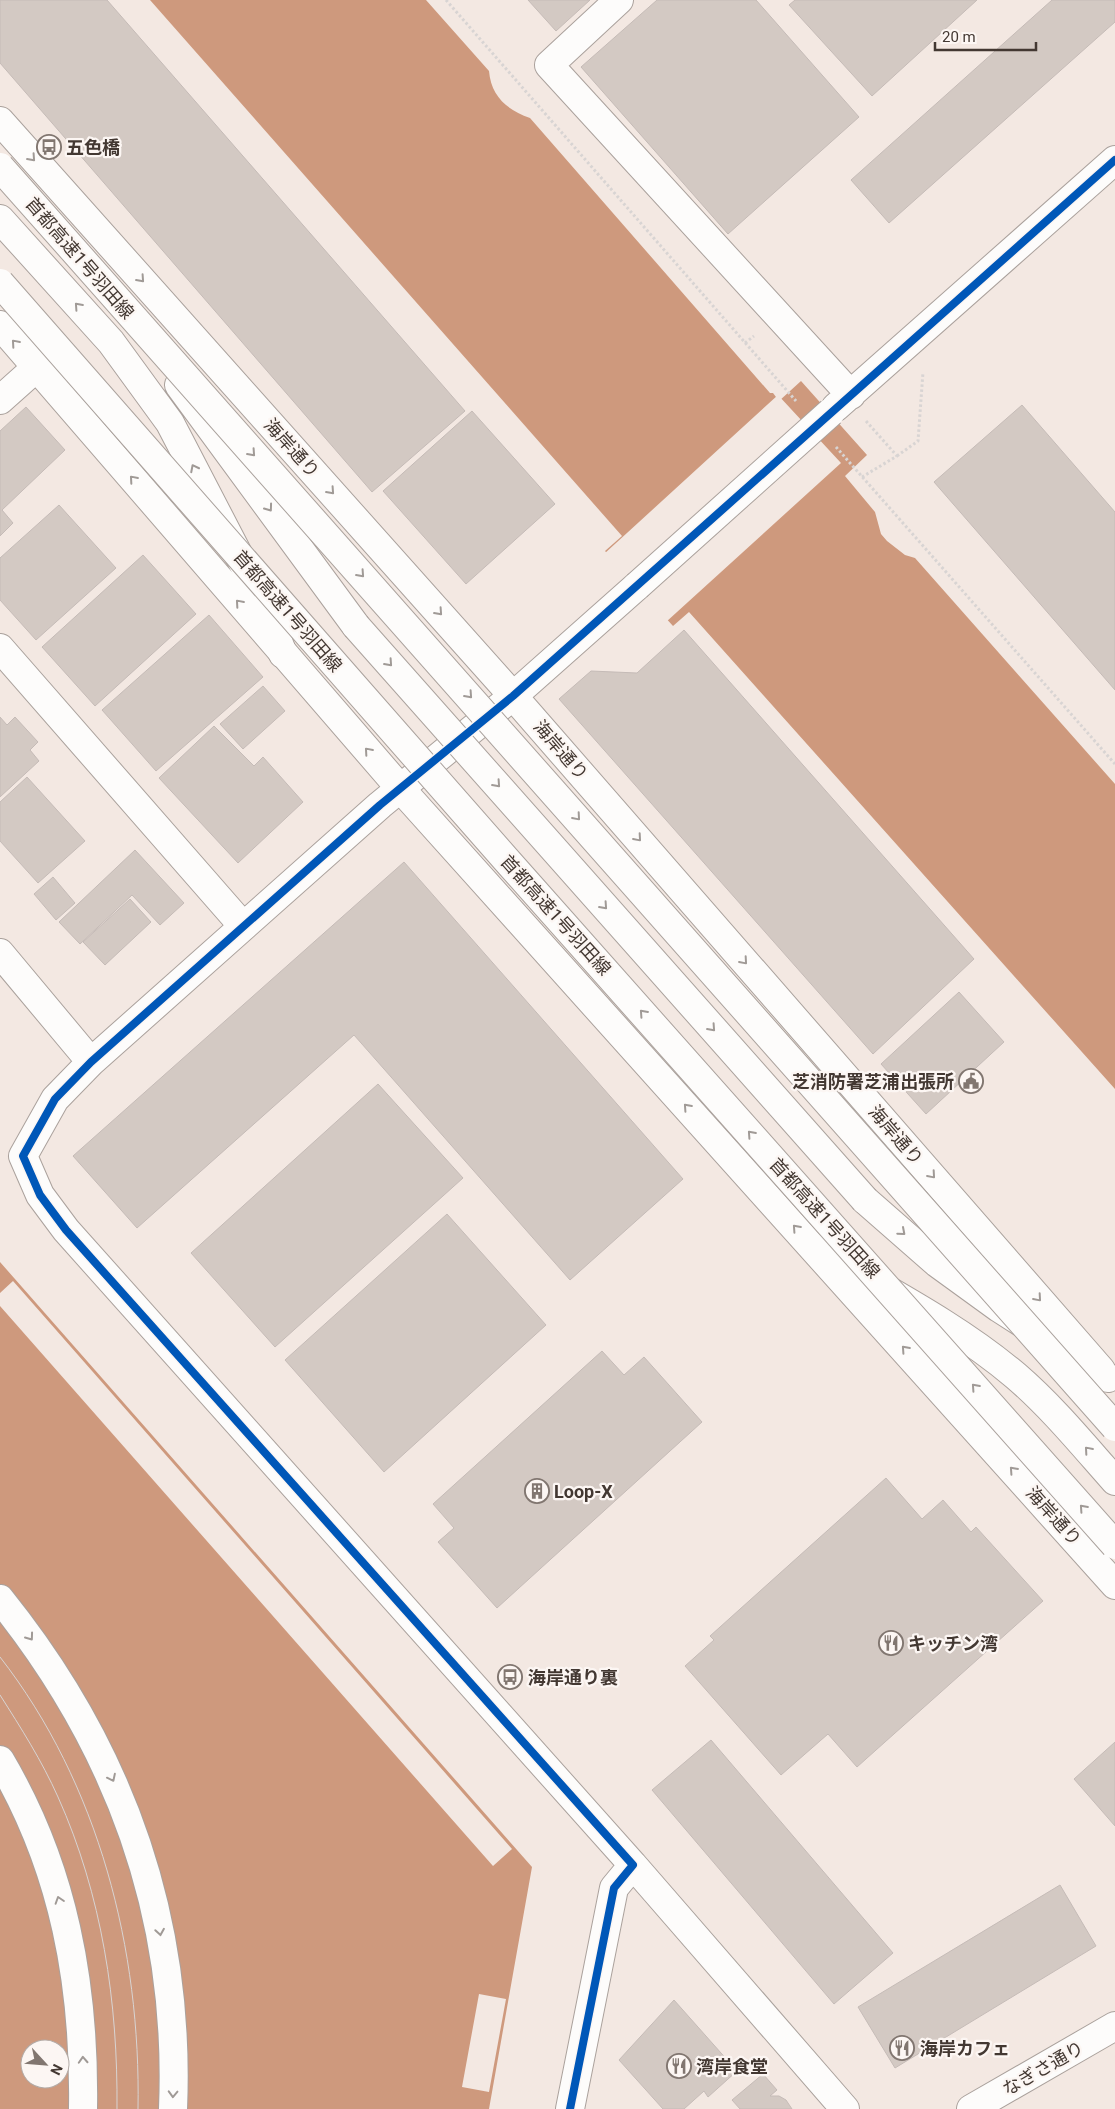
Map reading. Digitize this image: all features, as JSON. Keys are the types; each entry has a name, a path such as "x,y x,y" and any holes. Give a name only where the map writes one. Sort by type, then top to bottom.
{"main road":[{"path":"619,0 549,65 848,408"},
{"name":"海岸通り","path":"0,121 514,696 1111,1382"},
{"path":"845,2109 633,1865 80,1245 40,1195 23,1156 56,1099 91,1062 400,788 514,696 637,586 848,408 1115,160"},
{"name":"首都高速1号羽田線","path":"0,167 1115,1427"},
{"path":"0,219 111,342 170,423 263,602 283,654"},
{"name":"首都高速1号羽田線","path":"0,283 1115,1545"},
{"path":"116,299 356,626 866,1200 937,1263 999,1308 1111,1382"},
{"name":"海岸通り","path":"0,325 400,788 1115,1585"},
{"path":"0,400 37,367"},
{"path":"0,648 243,926"},
{"path":"0,953 91,1062"},
{"path":"814,1248 951,1329 1016,1376 1061,1420 1115,1481"},
{"path":"0,1599 57,1675 88,1730 117,1788 138,1846 155,1905 165,1966 172,2025 173,2109"},
{"path":"0,1760 47,1862 63,1911 75,1965 81,2017 83,2109"},
{"path":"570,2109 614,1888 633,1865"},
{"name":"なぎさ通り","path":"971,2109 1115,2026"}],"path":[{"path":"446,0 797,403"},
{"path":"862,477 918,441 923,371"},
{"path":"848,408 897,456"},
{"path":"829,440 1115,764"}],"shaded area":[{"path":"150,0 426,0 489,71 493,88 502,101 514,111 530,118 770,393 773,393 779,401 801,381 867,455 845,476 875,512 881,534 905,555 915,558 1115,784 1115,1089 689,612 673,626 605,551 622,536"},
{"path":"0,1262 532,1867 489,2109 0,2109"}],"pier":[{"path":"778,395 841,463 666,622 604,554"},
{"path":"13,1281 512,1849 493,1866 0,1306 0,1293"},
{"path":"479,1994 506,1999 489,2092 462,2087"}],"building":[{"path":"0,0 107,0 465,411 372,492 0,63"},
{"path":"528,0 590,0 556,31"},
{"path":"657,0 756,0 859,117 728,234 581,67"},
{"path":"795,0 977,0 872,96 789,5"},
{"path":"1052,0 1115,0 1115,22 889,223 851,180"},
{"path":"1022,405 1115,512 1115,690 934,482"},
{"path":"26,407 65,450 2,510 13,523 0,536 0,431"},
{"path":"472,411 555,504 466,584 383,491"},
{"path":"59,505 116,568 36,640 0,600 0,558"},
{"path":"143,555 196,614 95,706 42,647"},
{"path":"209,615 263,677 156,771 102,710"},
{"path":"684,630 974,959 873,1054 559,699 591,671 637,673"},
{"path":"263,686 285,711 243,749 220,724"},
{"path":"0,717 7,725 15,717 38,742 30,750 39,761 0,797"},
{"path":"214,726 254,766 263,757 303,802 238,863 159,778"},
{"path":"27,777 85,841 38,883 0,841 0,802"},
{"path":"135,850 184,903 160,925 132,895 80,944 59,922"},
{"path":"404,862 683,1179 570,1280 354,1035 137,1228 73,1156"},
{"path":"53,877 75,903 56,920 34,894"},
{"path":"130,899 151,922 105,965 83,942"},
{"path":"959,992 1004,1042 926,1114 881,1064"},
{"path":"378,1084 463,1178 275,1347 191,1253"},
{"path":"447,1214 546,1325 384,1472 285,1360"},
{"name":"Loop-X","path":"602,1351 624,1375 644,1357 702,1422 497,1608 438,1542 454,1528 433,1504"},
{"path":"886,1478 922,1519 943,1500 971,1532 976,1527 1043,1601 857,1767 828,1734 781,1775 685,1666 714,1640 710,1636"},
{"path":"711,1740 893,1953 834,2004 652,1790"},
{"path":"1115,1742 1115,1826 1074,1779"},
{"path":"1060,1885 1096,1946 895,2068 858,2007"},
{"path":"674,2000 737,2071 708,2097 704,2091 684,2109 663,2109 619,2060"},
{"path":"763,2074 777,2090 770,2096 779,2096 786,2100 792,2109 740,2109 732,2100"}],"tram line":[{"path":"0,1657 34,1706 64,1759 88,1814 107,1871 122,1930 132,1989 137,2049 138,2109"},
{"path":"0,1695 31,1745 52,1784 73,1834 86,1872 96,1911 110,1989 117,2069 117,2109"}],"cycle path":[{"path":"570,2109 614,1888 633,1865 66,1230 40,1195 23,1156 55,1099 91,1062 380,805 513,696 1115,160"}],"place":[{"name":"五色橋","path":"49,147"},
{"name":"芝消防署芝浦出張所","path":"971,1081"},
{"name":"Loop-X","path":"537,1491"},
{"name":"キッチン湾","path":"891,1643"},
{"name":"海岸通り裏","path":"510,1677"},
{"name":"海岸カフェ","path":"902,2048"},
{"name":"湾岸食堂","path":"679,2066"}]}
